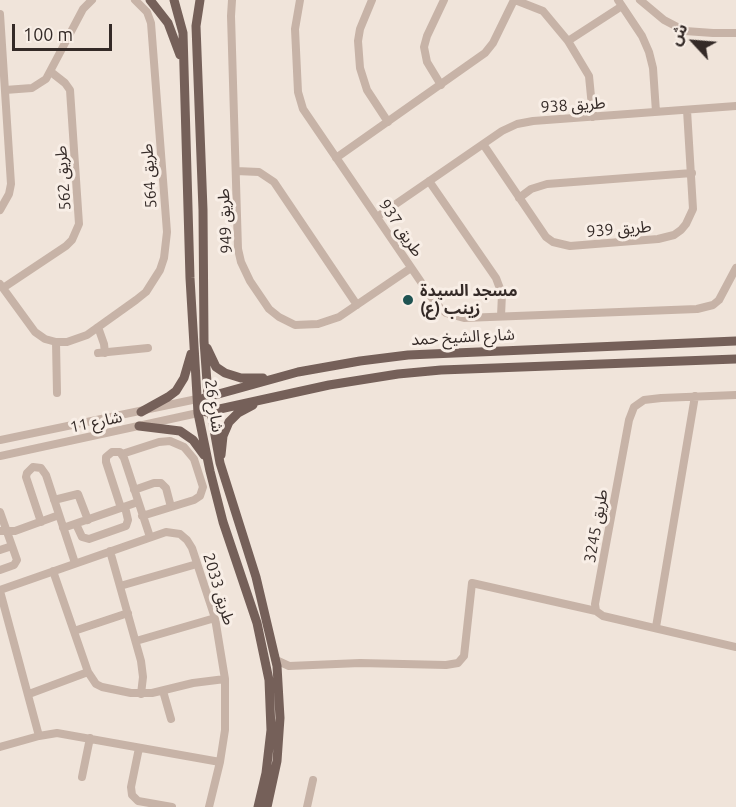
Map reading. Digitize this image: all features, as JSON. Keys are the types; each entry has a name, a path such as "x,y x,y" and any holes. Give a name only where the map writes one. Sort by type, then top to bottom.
{"main road":[{"path":"150,0 168,22 184,69"},
{"name":"شارع 26","path":"174,0 183,33 193,346 198,413 208,463 224,522 257,623 268,671 271,730 266,773 258,807"},
{"name":"شارع 26","path":"200,0 196,26 203,210 204,340 208,396 220,463 255,578 276,660 280,703 277,761 267,807"},
{"path":"204,340 216,367 225,373 241,378 274,378"},
{"name":"شارع الشيخ حمد","path":"197,399 274,378 339,364 408,355 736,341"},
{"path":"141,412 176,391 184,378 193,346"},
{"name":"شارع الشيخ حمد","path":"198,413 362,378 441,370 736,359"},
{"path":"220,463 223,436 229,422 238,413 265,399"},
{"path":"140,426 175,429 186,434 197,444 208,463"}],"street":[{"path":"5,90 32,88 40,85 51,72 83,9 92,0"},
{"name":"طريق 564","path":"56,342 78,340 146,292 160,270 166,245 151,22 147,12 135,0"},
{"name":"طريق 949","path":"232,0 239,256 246,275 269,309 279,318 289,323 318,324 334,320 411,268"},
{"name":"طريق 937","path":"300,0 295,29 299,98 306,114 436,304 446,313 459,318 705,308 719,300 736,268"},
{"path":"372,0 363,18 359,35 361,73 367,90 388,122"},
{"path":"441,85 427,62 424,46 444,0"},
{"path":"336,158 480,58 489,48 515,0 543,11 568,41 588,76 592,117"},
{"path":"640,0 664,20 685,31 736,33"},
{"path":"568,41 620,3 642,36 649,52 656,112"},
{"path":"0,14 11,184 9,194 0,210"},
{"name":"طريق 562","path":"1,286 66,246 72,240 79,224 70,90 51,72"},
{"name":"طريق 938","path":"377,217 502,131 517,124 736,106"},
{"name":"طريق 939","path":"483,144 546,237 561,246 658,239 674,235 681,230 690,217 694,201 687,110"},
{"name":"طريق 949","path":"236,171 259,172 274,182 357,305"},
{"path":"519,198 531,189 547,183 692,173"},
{"path":"429,181 496,278 502,294 501,316"},
{"path":"1,286 34,332 45,339 56,342 57,393"},
{"path":"98,327 104,344 101,353 148,348"},
{"name":"طريق 3245","path":"596,611 595,604 629,420 634,407 644,400 736,395"},
{"path":"656,627 695,396"},
{"name":"شارع 11","path":"0,440 197,399"},
{"name":"شارع 11","path":"0,456 198,413"},
{"path":"76,524 82,537 89,539 126,526 128,520 106,458 112,452 122,454 164,441 175,442 188,450 194,459 202,490 197,498 142,516"},
{"path":"122,454 150,537"},
{"path":"41,522 27,481 29,470 37,467 44,471 75,563"},
{"path":"134,490 161,483 166,488 171,507"},
{"path":"54,500 78,494 88,520"},
{"path":"63,528 138,502"},
{"path":"0,512 3,531 12,546 16,562 0,570"},
{"path":"3,531 15,531 59,515"},
{"name":"طريق 2033","path":"0,590 166,532 180,534 192,548 215,618 225,679 225,730 209,807"},
{"path":"0,550 12,546"},
{"path":"110,551 143,669 141,694"},
{"path":"120,586 197,564"},
{"path":"53,571 88,672 96,684 141,694 225,679"},
{"path":"276,660 289,666 458,663 464,656 472,583 596,611 603,616 736,647"},
{"path":"0,590 39,736"},
{"path":"74,631 128,613"},
{"path":"136,641 215,618"},
{"path":"278,674 289,666"},
{"path":"29,694 88,672"},
{"path":"163,691 171,719"},
{"path":"0,747 57,733 220,762"},
{"path":"82,777 90,738"},
{"path":"139,748 131,787 132,795 138,801 172,807"},
{"path":"307,807 313,780"}],"place":[{"name":"مسجد السيدة زينب (ع)","path":"408,300"}]}
